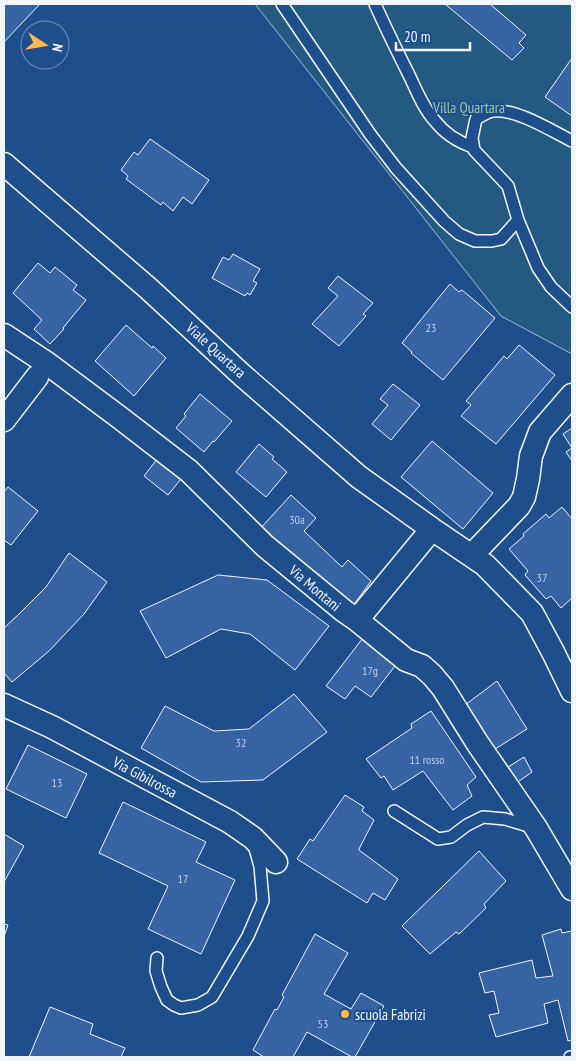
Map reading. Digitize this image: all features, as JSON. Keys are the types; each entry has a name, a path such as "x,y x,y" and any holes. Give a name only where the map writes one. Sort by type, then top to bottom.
{"street":[{"name":"Viale Quartara","path":"4,164 149,289 242,375 359,477 485,565 532,614 572,691"},
{"name":"Via Montani","path":"4,335 120,416 189,470 265,546 344,612 357,620 406,660 422,666 432,675 443,688 478,744 536,828 572,889"},
{"path":"4,420 37,376"},
{"path":"472,555 519,506 524,497 531,456 540,432 572,395"},
{"path":"357,620 432,529"},
{"name":"Via Gibilrossa","path":"4,705 52,727 230,822 253,838 276,862"}],"lane":[{"path":"282,4 370,134 396,168 444,221 459,234 475,241 483,241 501,239 518,220"},
{"path":"375,4 419,96 434,121 450,136 473,147"},
{"path":"572,141 531,120 511,113 493,111 476,119 472,138 474,150 508,186 518,220 538,268 551,287 572,307"},
{"path":"394,810 438,839 451,837 467,825 483,817 506,819 536,828"},
{"path":"157,958 156,972 161,987 167,1000 174,1005 181,1008 198,1005 212,997 248,936 263,901 260,866 253,838"}],"green space":[{"name":"Villa Quartara","path":"255,4 572,4 572,354 501,316"}],"building":[{"path":"4,4 40,4 25,20 20,20 20,25 4,42"},
{"path":"445,4 490,4 526,35 519,43 524,48 512,60"},
{"path":"572,58 572,116 545,97"},
{"path":"150,139 209,180 192,204 183,197 173,211 163,202 161,205 126,179 128,176 121,170 134,152 138,155"},
{"path":"233,254 260,269 253,281 257,283 250,295 247,293 245,296 212,278 223,257 229,260"},
{"path":"38,263 50,273 55,267 77,285 73,290 86,300 50,344 34,329 42,320 13,293"},
{"path":"338,276 373,303 363,314 366,316 339,346 312,324 338,296 328,288"},
{"path":"450,284 459,292 462,290 495,318 443,380 402,343"},
{"path":"126,325 166,358 134,396 95,361"},
{"path":"519,345 555,375 496,444 461,416 471,405 466,401 504,356 507,359"},
{"path":"393,384 420,405 391,440 372,424 388,405 380,399"},
{"path":"200,394 232,421 204,452 176,428 186,416 184,414"},
{"path":"572,428 572,448 563,434"},
{"path":"432,441 493,493 463,529 401,477"},
{"path":"259,444 287,472 266,497 236,472"},
{"path":"572,448 572,461 566,452"},
{"path":"161,454 185,474 168,495 144,476"},
{"path":"8,487 38,511 11,545 4,540 4,492"},
{"path":"291,495 316,518 304,531 342,567 348,560 371,581 350,610 259,530"},
{"path":"562,507 572,519 572,598 561,608 551,596 546,599 525,575 528,571 509,549 546,514 549,518"},
{"path":"69,553 107,582 84,614 49,651 12,682 4,673 4,628 46,587"},
{"path":"218,575 267,580 329,626 295,670 250,634 221,629 166,658 140,611"},
{"path":"366,634 382,656 395,666 371,697 355,686 345,699 326,686"},
{"path":"497,681 527,729 492,751 461,708"},
{"path":"294,694 327,732 263,780 201,782 141,748 165,706 214,731 249,729"},
{"path":"431,711 476,777 467,785 472,796 453,810 423,771 393,790 384,776 381,778 366,759 412,728 411,724"},
{"path":"28,745 87,774 66,818 6,789"},
{"path":"524,757 532,772 515,784 505,769"},
{"path":"345,795 364,807 362,811 374,820 359,850 398,879 385,900 373,893 367,903 297,859 310,839 313,841"},
{"path":"123,802 206,842 196,862 235,880 201,954 148,929 168,886 99,853"},
{"path":"4,834 24,846 4,882"},
{"path":"479,851 506,881 484,904 486,908 459,934 456,932 430,954 402,926"},
{"path":"4,924 8,925 5,934 4,934"},
{"path":"561,929 562,933 572,931 572,1040 568,1041 558,1000 544,1004 548,1023 496,1037 489,1015 499,1013 494,991 485,993 479,973 532,960 536,978 553,976 542,935"},
{"path":"315,934 348,953 324,994 351,1009 361,993 384,1006 355,1057 307,1032 293,1057 264,1057 253,1050 275,1009 277,1010 284,997 282,995"},
{"path":"50,1007 93,1024 90,1034 125,1048 121,1057 29,1057"}],"place":[{"name":"scuola Fabrizi","path":"345,1014"}]}
